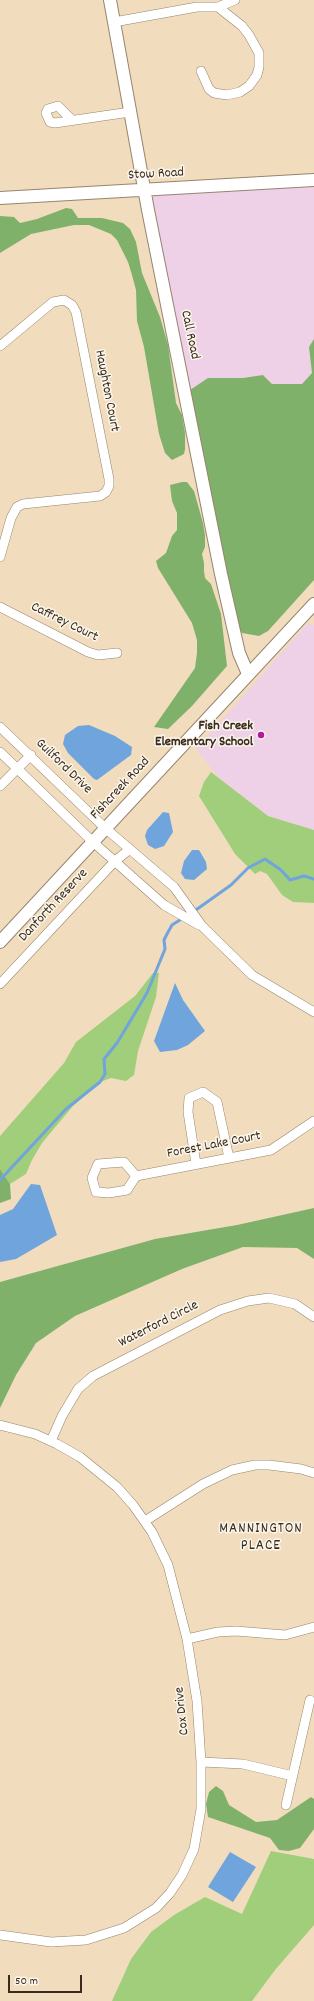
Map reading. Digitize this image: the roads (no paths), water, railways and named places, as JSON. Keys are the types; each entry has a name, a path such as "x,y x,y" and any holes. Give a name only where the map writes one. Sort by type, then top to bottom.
{"street":[{"name":"Call Road","path":"110,0 145,190 222,574 239,653 248,674"},
{"path":"114,22 198,7 218,6 235,0"},
{"path":"201,71 209,89 214,93 227,95 240,92 249,86 257,75 259,67 259,53 250,34 218,6"},
{"path":"72,120 58,106 48,109 46,113 50,122 55,123 130,112"},
{"name":"Stow Road","path":"0,198 314,180"},
{"name":"Haughton Court","path":"0,346 53,302 59,299 72,305 78,319 109,479 109,486 106,492 100,496 23,504 14,511 0,557"},
{"name":"Fishcreek Road","path":"0,942 314,604"},
{"name":"Caffrey Court","path":"0,607 88,652 98,655 117,652"},
{"name":"Guilford Drive","path":"0,727 106,828 174,887 188,907 193,919 252,975 314,1012"},
{"path":"0,752 93,842 164,905 193,919"},
{"path":"0,786 30,756"},
{"name":"Danforth Reserve","path":"0,984 115,861 130,849"},
{"path":"196,1164 188,1112 189,1098 203,1092 217,1102 229,1158"},
{"name":"Forest Lake Court","path":"136,1176 271,1150 314,1121"},
{"path":"124,1162 136,1176 127,1190 109,1193 96,1192 92,1178 98,1164 124,1162"},
{"name":"Waterford Circle","path":"51,1441 62,1416 78,1389 93,1376 220,1310 248,1301 269,1298 295,1304 314,1317"},
{"name":"Cox Drive","path":"0,1425 35,1434 80,1457 117,1487 145,1522 168,1565 187,1639 197,1701 201,1762 201,1809 194,1849 182,1875 170,1893 156,1908 124,1928 86,1940 51,1942 0,1935"},
{"path":"145,1522 203,1484 232,1470 255,1465 269,1465 314,1471"},
{"path":"187,1639 218,1632 236,1631 285,1635 314,1627"},
{"path":"286,1805 310,1700"},
{"path":"201,1762 244,1764 293,1776"}],"water":[{"path":"89,725 115,736 132,747 131,755 97,780 94,779 68,753 63,744 65,735 78,726"},
{"path":"163,812 169,813 173,832 164,846 155,849 148,845 145,836 147,830"},
{"path":"192,850 199,850 206,862 207,869 194,880 185,879 181,873 184,861"},
{"path":"175,983 183,1000 205,1031 188,1045 177,1050 160,1052 154,1041"},
{"path":"31,1184 40,1185 57,1235 16,1259 0,1262 0,1215 13,1209"},
{"path":"230,1852 256,1867 233,1902 208,1887"}],"waterway":[{"path":"193,912 231,885 248,868 265,859 281,870 290,880 304,876 314,879"},
{"path":"0,1180 66,1109 100,1082 105,1074 104,1059 117,1043 147,993 165,949 164,940 167,934 172,925 183,918"}],"place":[{"name":"Fish Creek Elementary School","path":"261,735"}],"district":[{"name":"MANNINGTON PLACE","path":"261,1538"}]}
